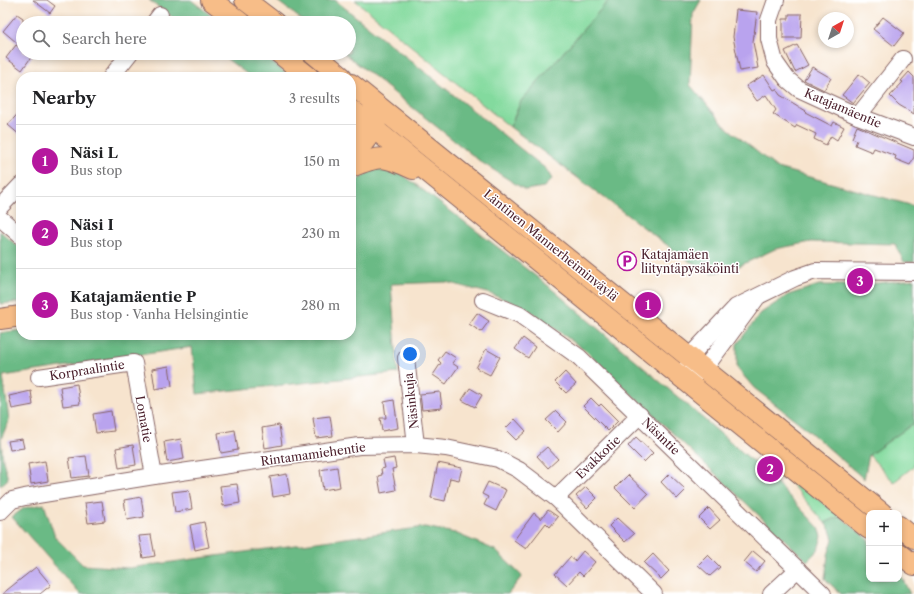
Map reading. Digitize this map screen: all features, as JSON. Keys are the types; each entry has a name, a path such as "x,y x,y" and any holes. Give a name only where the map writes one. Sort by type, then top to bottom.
{"main road":[{"path":"211,0 232,16"},
{"path":"245,0 266,16"},
{"path":"288,60 303,72"},
{"path":"321,60 336,72"},
{"name":"Läntinen Mannerheiminväylä","path":"356,88 878,510"},
{"path":"356,138 360,123 381,108"},
{"name":"Läntinen Mannerheiminväylä","path":"360,123 435,178 866,527"},
{"path":"356,165 370,158 387,158 435,178"},
{"path":"0,319 16,317"},
{"path":"902,528 914,538"},
{"path":"902,555 914,565"}],"street":[{"name":"Katajamäentie","path":"776,0 769,20 769,40 775,62 787,79 799,89 858,116 914,137"},
{"path":"858,116 902,59"},
{"path":"115,72 124,60"},
{"path":"0,207 16,190"},
{"path":"0,218 16,232"},
{"path":"684,380 697,362 759,294 815,271 914,272"},
{"name":"Näsintie","path":"483,300 508,309 539,327 579,357 823,594"},
{"name":"Näsinkuja","path":"406,358 416,445"},
{"name":"Korpraalintie","path":"39,377 134,363"},
{"name":"Lomatie","path":"134,363 154,476"},
{"name":"Evakkotie","path":"556,498 640,415"},
{"name":"Rintamamiehentie","path":"0,512 12,500 154,476 359,446 416,445 446,448 498,459 519,470 556,498 654,594"},
{"path":"771,594 798,569"}],"green space":[{"path":"149,0 191,0 212,16 171,16"},
{"path":"276,0 335,0 355,16 297,16"},
{"path":"355,0 609,0 521,101 510,127"},
{"path":"609,0 701,0 693,14 690,85 725,126 777,168 914,206 914,262 904,262 895,244 811,242 775,249 733,269 712,273 687,260 510,127 521,101"},
{"path":"356,17 546,169 552,179 544,187 525,190 481,162 353,60 356,60"},
{"path":"228,60 269,60 285,72 244,72"},
{"path":"375,167 398,171 546,284 770,476 819,528 822,536 818,550 807,561 586,351 526,308 488,293 446,282 391,284 398,373 197,394 192,347 3,376 9,420 1,439 3,461 8,479 0,486 0,333 16,331 16,340 356,340 356,181"},
{"path":"0,231 16,245 16,302 0,304"},
{"path":"914,279 914,423 869,455 864,479 802,425 754,388 737,368 737,344 761,313 788,295 819,285 860,285"},
{"path":"914,423 914,466 894,482 869,455"},
{"path":"789,477 840,516 825,523 787,479"},
{"path":"44,504 55,537 83,565 129,568 425,527 455,533 495,550 522,576 508,594 80,594 12,517 24,508"},
{"path":"840,516 866,538 866,582 902,582 902,578 910,594 841,594 825,579 828,555 833,539 830,530 825,523"}],"building":[{"path":"33,0 47,0 55,6 50,13"},
{"path":"736,10 757,12 753,42 758,68 740,71 733,37"},
{"path":"17,14 20,16 16,16 16,42 3,31"},
{"path":"789,14 802,14 801,38 783,38 783,19 789,19"},
{"path":"883,17 904,33 894,46 873,29"},
{"path":"16,45 16,60 29,60 22,70 6,58"},
{"path":"797,45 808,65 795,72 785,51"},
{"path":"812,67 831,78 824,90 804,80"},
{"path":"909,72 914,77 914,114 899,105 890,96 903,82 901,81"},
{"path":"859,74 870,83 853,103 842,95"},
{"path":"764,75 774,90 776,89 780,95 806,111 805,112 832,126 834,122 844,127 837,140 831,136 826,145 814,139 816,134 797,125 795,128 773,114 776,110 766,95 757,101 746,86"},
{"path":"16,116 16,132 8,125"},
{"path":"857,126 914,150 914,157 910,165 895,159 896,156 874,148 872,152 855,145 857,140 852,138"},
{"path":"477,313 489,321 481,332 469,324"},
{"path":"523,338 535,347 528,358 515,349"},
{"path":"486,349 500,357 490,375 476,368"},
{"path":"445,351 456,358 452,363 458,367 446,384 433,375 441,363 438,360"},
{"path":"169,366 172,386 155,389 152,369"},
{"path":"565,372 576,384 566,393 555,382"},
{"path":"77,384 80,404 63,406 60,387"},
{"path":"470,388 482,395 475,407 462,400"},
{"path":"31,391 33,405 12,409 9,396"},
{"path":"440,392 442,408 422,410 420,394"},
{"path":"591,398 599,406 601,404 618,421 608,431 583,406"},
{"path":"394,400 398,428 382,431 380,418 386,418 384,402"},
{"path":"111,411 114,431 96,433 93,414"},
{"path":"556,411 567,422 558,432 546,420"},
{"path":"330,416 333,436 316,438 313,418"},
{"path":"515,419 526,431 516,440 505,429"},
{"path":"279,425 282,445 265,448 262,428"},
{"path":"235,430 238,450 221,453 218,433"},
{"path":"636,437 653,453 644,462 628,446"},
{"path":"22,439 24,448 10,450 8,441"},
{"path":"181,439 184,459 167,462 164,442"},
{"path":"133,445 136,465 119,468 116,448"},
{"path":"547,447 558,459 548,468 537,456"},
{"path":"86,456 89,476 72,478 69,458"},
{"path":"394,458 396,468 392,469 396,490 381,493 378,476 382,475 381,469 385,468 383,460"},
{"path":"45,461 48,481 31,484 28,464"},
{"path":"438,463 462,468 459,480 450,478 445,501 431,498"},
{"path":"337,467 340,487 323,490 320,470"},
{"path":"287,474 290,494 273,497 270,477"},
{"path":"669,474 686,490 677,499 661,482"},
{"path":"628,475 648,494 635,508 615,488"},
{"path":"488,482 506,490 496,511 484,505 488,497 482,494"},
{"path":"237,484 240,503 223,506 220,486"},
{"path":"586,487 597,498 587,508 576,496"},
{"path":"189,490 192,509 175,512 172,492"},
{"path":"141,497 144,517 127,520 124,500"},
{"path":"102,501 105,521 88,523 85,503"},
{"path":"709,508 720,520 710,529 699,518"},
{"path":"548,510 558,517 550,527 546,523 526,549 514,540 534,513 541,519"},
{"path":"617,518 634,534 625,542 609,526"},
{"path":"204,522 209,547 195,550 190,525"},
{"path":"151,535 155,556 143,558 139,536"},
{"path":"583,551 595,562 583,576 579,572 567,585 555,574 570,557 575,561"},
{"path":"753,551 765,561 756,572 744,562"},
{"path":"653,554 669,571 661,579 644,563"},
{"path":"708,555 720,567 710,576 698,565"},
{"path":"36,567 51,585 40,594 2,594"}],"place":[{"name":"Katajamäen liityntäpysäköinti","path":"627,261"},
{"name":"Katajamäentie P","path":"860,281"},
{"name":"Näsi L","path":"648,305"},
{"name":"Näsi I","path":"770,469"}]}
